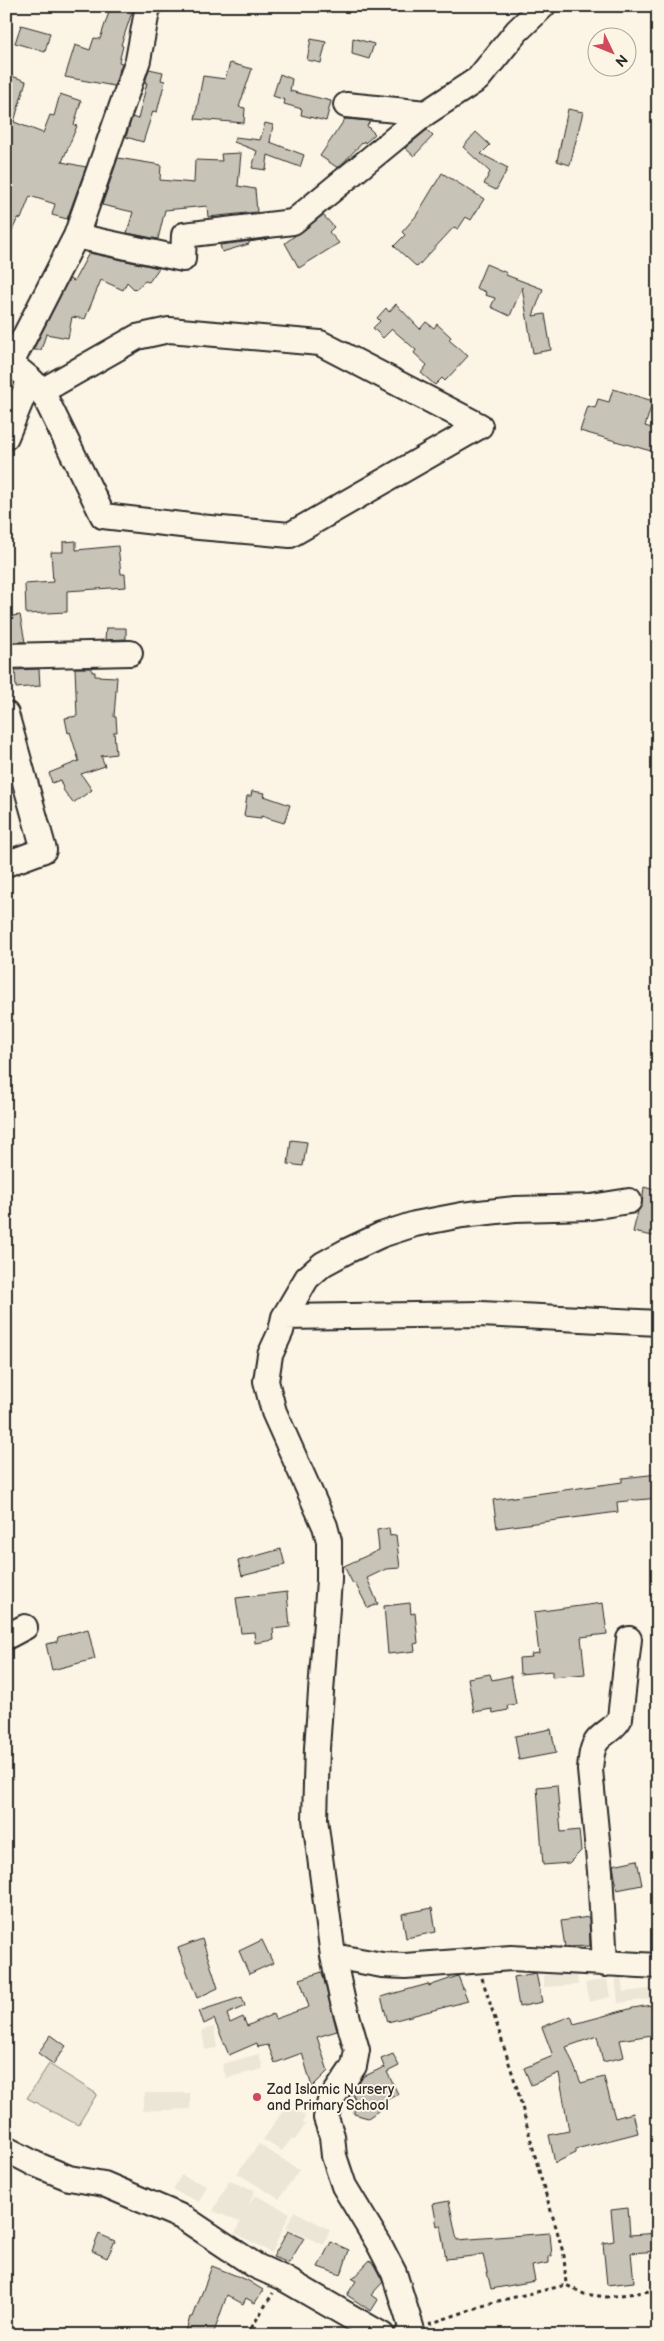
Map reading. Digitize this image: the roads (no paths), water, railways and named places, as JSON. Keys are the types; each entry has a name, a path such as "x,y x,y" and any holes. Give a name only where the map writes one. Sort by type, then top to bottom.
{"street":[{"path":"6,437 36,385 137,337 169,330 320,344 480,426 290,535 103,516 36,385 9,361 76,236 115,130 138,60 148,6"},
{"path":"76,236 183,260 184,235 293,222 426,113 478,79 517,31 543,6"},
{"path":"346,106 426,113"},
{"path":"6,656 130,653"},
{"path":"6,714 44,850 6,864"},
{"path":"410,2332 394,2273 344,2186 334,2156 326,2118 330,2101 354,2066 358,2050 342,1998 333,1956 315,1819 317,1748 329,1580 329,1541 325,1526 274,1412 266,1381 270,1355 281,1331 284,1317 307,1278 323,1264 381,1235 415,1224 462,1215 515,1208 591,1207 629,1201"},
{"path":"284,1317 481,1314 658,1323"},
{"path":"605,1964 590,1770 591,1753 596,1742 616,1725 620,1718 630,1640"},
{"path":"333,1956 382,1965 406,1966 511,1958 658,1966"},
{"path":"6,2149 21,2158 69,2178 104,2184 184,2218 256,2266 283,2278 382,2335"}],"place":[{"name":"Zad Islamic Nursery and Primary School","path":"257,2097"}]}
